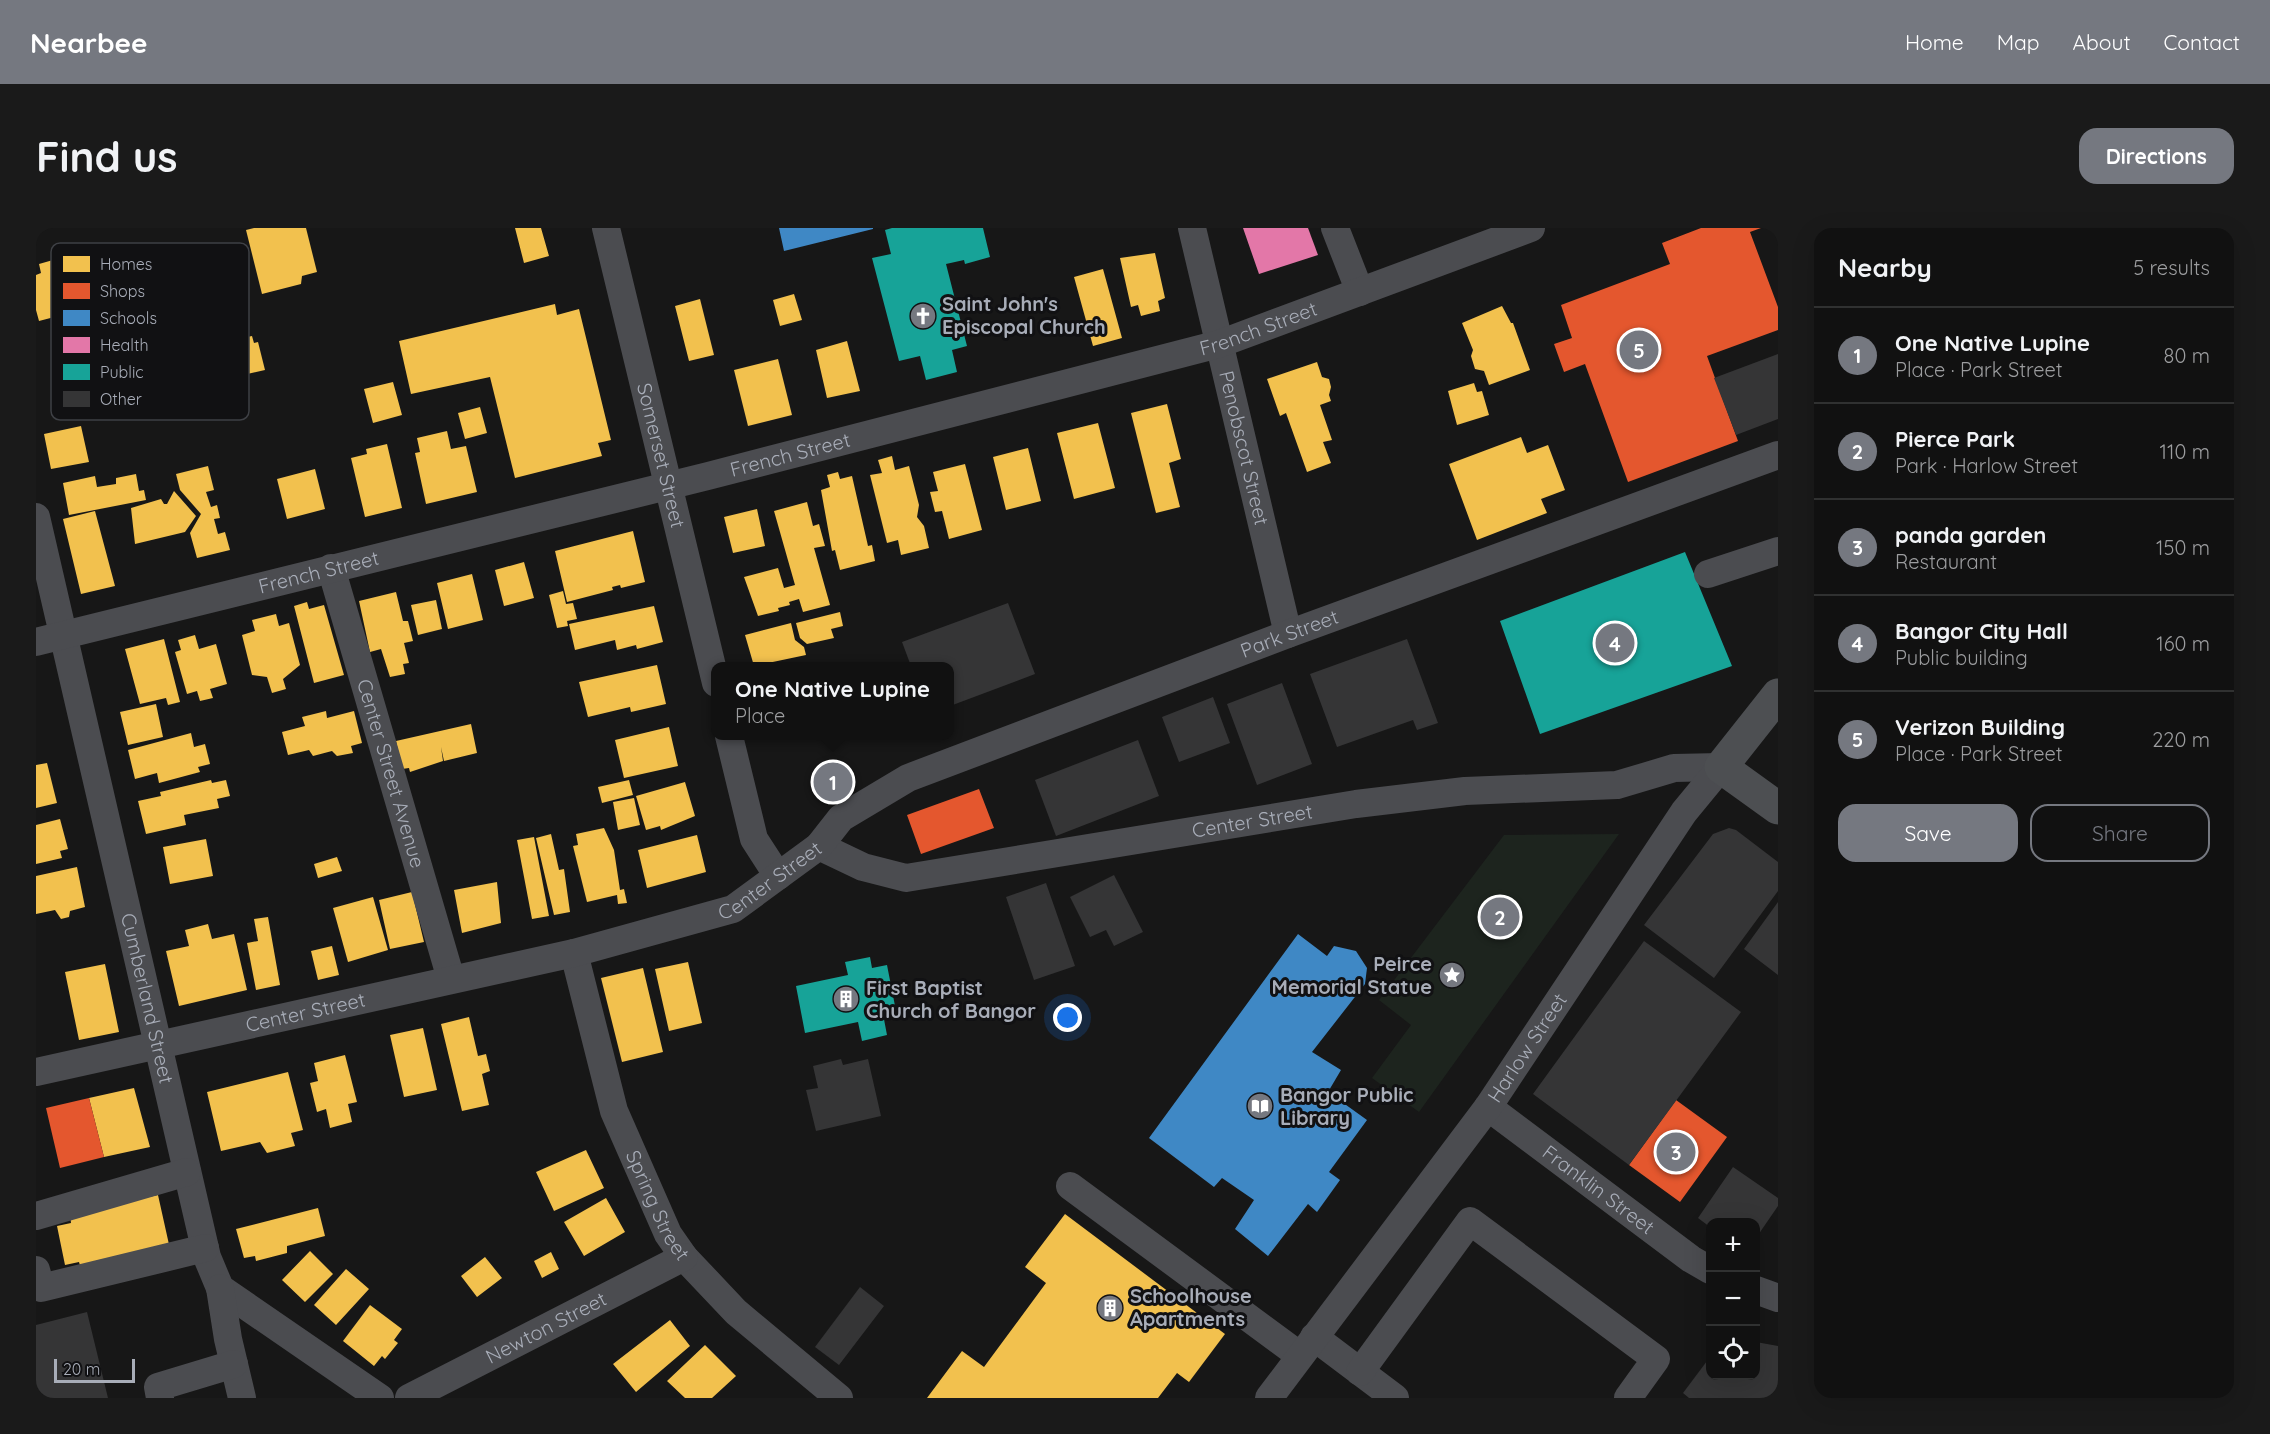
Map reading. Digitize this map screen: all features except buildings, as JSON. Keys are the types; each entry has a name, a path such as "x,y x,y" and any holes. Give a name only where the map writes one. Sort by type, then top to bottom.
{"main road":[{"name":"Harlow Street","path":"1721,767 1778,694"},
{"path":"1721,767 1778,808"}],"street":[{"name":"Somerset Street","path":"606,228 711,662"},
{"name":"Penobscot Street","path":"1192,228 1288,634"},
{"path":"1335,228 1360,292"},
{"name":"French Street","path":"36,642 669,486 1219,344 1531,228"},
{"name":"Park Street","path":"819,846 841,818 908,778 1288,634 1778,455"},
{"name":"Cumberland Street","path":"36,518 65,635 156,1045 205,1248 220,1288 242,1398"},
{"path":"1708,574 1778,551"},
{"name":"Center Street Avenue","path":"331,568 451,979"},
{"path":"730,740 754,839 778,876"},
{"name":"Center Street","path":"36,1072 574,952 733,909 819,846 863,867 906,878 1356,804 1465,791 1617,785 1674,768 1721,767"},
{"name":"Harlow Street","path":"1269,1398 1488,1107 1684,812 1721,767"},
{"name":"Spring Street","path":"574,952 614,1111 668,1234 684,1257 736,1312 839,1398"},
{"name":"Franklin Street","path":"1488,1107 1691,1259 1706,1268"},
{"path":"36,1216 187,1172"},
{"path":"1070,1186 1306,1346 1360,1372 1395,1398"},
{"path":"1360,1372 1470,1221 1656,1359 1628,1398"},
{"path":"36,1270 41,1288 205,1248"},
{"name":"Newton Street","path":"409,1398 684,1257"},
{"path":"220,1288 380,1398"},
{"path":"1760,1292 1778,1298"},
{"path":"160,1398 158,1387 234,1364"}],"shaded area":[{"path":"1619,834 1419,1112 1372,1078 1411,1025 1379,1000 1504,835"}],"place":[{"name":"Saint John's Episcopal Church","path":"923,316"},
{"name":"Verizon Building","path":"1639,350"},
{"name":"Bangor City Hall","path":"1615,643"},
{"name":"One Native Lupine","path":"833,782"},
{"name":"Pierce Park","path":"1500,917"},
{"name":"Peirce Memorial Statue","path":"1452,975"},
{"name":"First Baptist Church of Bangor","path":"846,999"},
{"name":"Bangor Public Library","path":"1260,1106"},
{"name":"panda garden","path":"1676,1152"},
{"name":"Schoolhouse Apartments","path":"1110,1308"}]}
